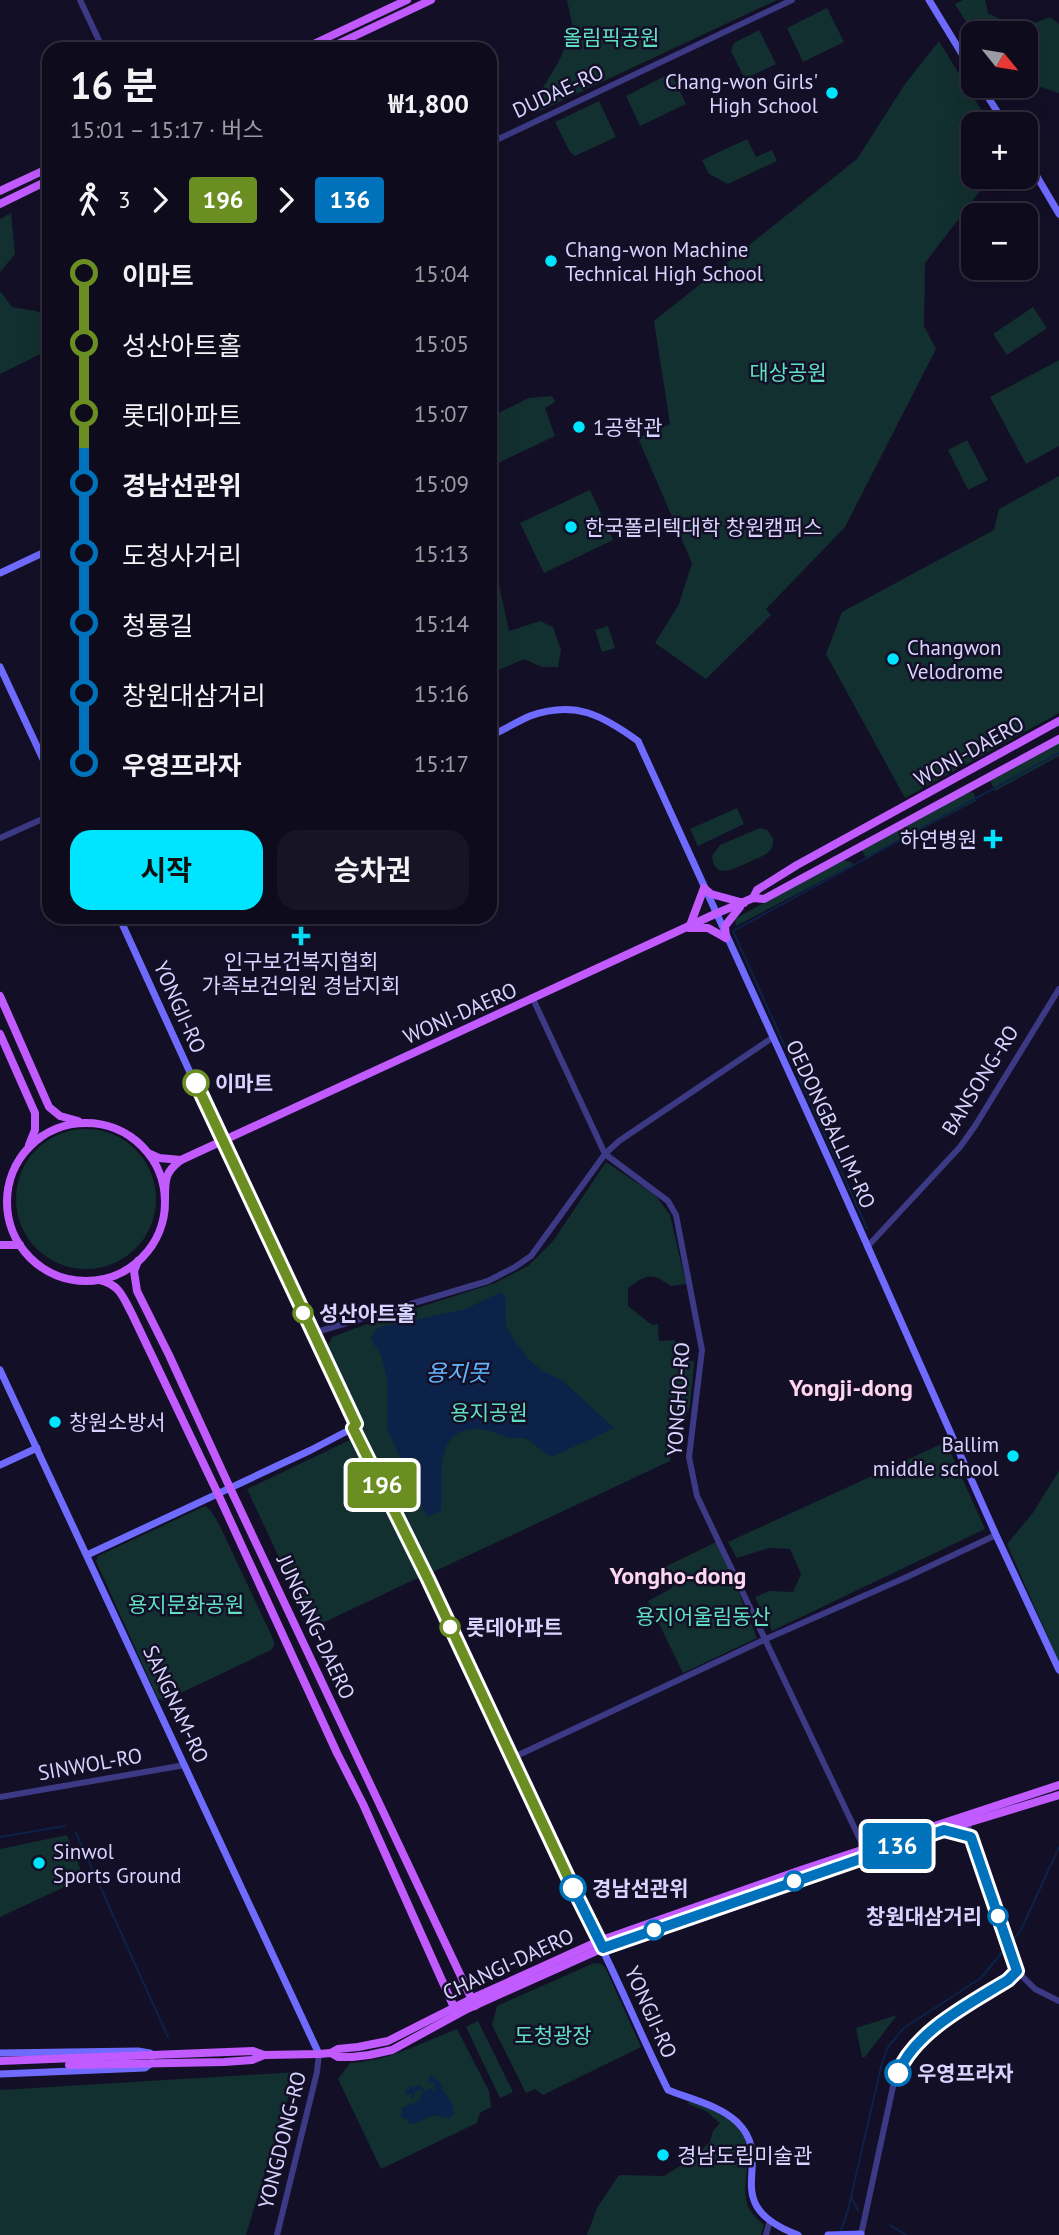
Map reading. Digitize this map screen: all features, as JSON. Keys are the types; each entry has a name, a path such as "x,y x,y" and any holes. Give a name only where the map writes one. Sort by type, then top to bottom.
{"main road":[{"path":"318,42 407,0"},
{"path":"342,42 431,0"},
{"path":"929,0 961,52"},
{"path":"0,191 42,171"},
{"path":"1038,178 1059,214"},
{"path":"0,204 42,183"},
{"path":"0,573 42,553"},
{"path":"0,667 42,757"},
{"name":"OEDONGBALLIM-RO","path":"497,732 528,717 552,710 572,709 594,713 614,723 638,741 1059,1670"},
{"name":"WONI-DAERO","path":"181,1160 744,903 753,898 757,890 797,865 1059,721"},
{"name":"WONI-DAERO","path":"753,898 764,900 1059,739"},
{"path":"726,937 708,928 689,928 704,888 724,900 744,903"},
{"path":"726,937 725,926 734,911 744,903"},
{"name":"YONGJI-RO","path":"122,924 356,1424 353,1428 513,1758 649,2052 668,2090 728,2115 738,2123 750,2143 753,2160 751,2196 755,2206 769,2220"},
{"path":"0,996 49,1107 60,1116 103,1124 122,1131 140,1143 150,1154 161,1175 165,1198"},
{"path":"0,1034 35,1113 35,1130 15,1167 8,1187 7,1207 10,1226 20,1245 37,1264 52,1274 75,1280 100,1280 120,1273 138,1261 150,1248 160,1228 167,1175 170,1168 181,1160"},
{"path":"28,1147 52,1130 81,1122"},
{"path":"150,1154 159,1158 181,1160"},
{"path":"10,1226 0,1243 20,1245"},
{"name":"JUNGANG-DAERO","path":"138,1261 134,1271 137,1291 471,2005"},
{"name":"JUNGANG-DAERO","path":"100,1280 113,1283 132,1314 363,1804 456,2011"},
{"path":"132,1314 138,1310 146,1310"},
{"name":"SANGNAM-RO","path":"0,1370 319,2054"},
{"path":"87,1555 311,1451 353,1428"},
{"path":"0,1465 37,1448"},
{"name":"CHANGI-DAERO","path":"0,2067 253,2051 264,2055 331,2053 338,2057 352,2057 387,2051 456,2011 601,1945 1059,1785"},
{"name":"CHANGI-DAERO","path":"867,1853 1059,1795"},
{"path":"0,2053 138,2051 155,2059 145,2068 0,2074"},
{"name":"CHANGI-DAERO","path":"0,2061 155,2059"},
{"path":"769,2220 798,2235"},
{"path":"830,2235 861,2235"}],"street":[{"path":"80,0 100,42"},
{"name":"DUDAE-RO","path":"497,140 792,0"},
{"path":"0,838 42,819"},
{"name":"BANSONG-RO","path":"867,1247 960,1147 1059,989"},
{"name":"YONGHO-RO","path":"533,999 605,1154 668,1201 676,1215 702,1350 689,1457 697,1496 867,1853"},
{"path":"313,1333 488,1281 516,1267 531,1256 605,1154 638,1127 772,1038"},
{"path":"513,1758 996,1535"},
{"name":"SINWOL-RO","path":"0,1797 186,1765"},
{"path":"971,1837 981,1818"},
{"path":"967,1823 1017,1971 1035,1989 1059,2001"},
{"path":"944,1830 971,1837"},
{"path":"861,2235 894,2082 902,2063 926,2035 1008,1980 1017,1971"},
{"name":"YONGDONG-RO","path":"277,2235 317,2072 319,2054"},
{"path":"766,2235 769,2220"}],"green space":[{"name":"올림픽공원","path":"567,0 777,0 540,111 534,105 535,100 558,63 573,29"},
{"path":"963,0 985,0 988,13 1004,21 966,21 955,4"},
{"path":"827,8 844,42 803,62 787,28"},
{"path":"1050,17 1059,24 1059,93 1038,86 1038,22"},
{"path":"759,30 776,64 745,79 731,51 734,43"},
{"name":"대상공원","path":"939,41 961,77 961,98 974,98 983,112 961,112 961,189 999,189 980,191 971,203 961,203 961,216 925,263 924,326 936,349 845,527 766,609 771,615 706,679 655,643 679,604 692,563 638,438 670,424 654,321 857,159 905,84"},
{"path":"671,73 686,104 640,126 626,96"},
{"path":"599,101 616,137 575,156 570,152 555,122"},
{"path":"747,139 756,157 772,150 777,161 728,184 709,174 702,160"},
{"path":"11,213 15,254 0,272 0,219"},
{"path":"0,291 12,307 42,313 42,353 0,374"},
{"path":"1033,307 1047,328 1007,355 993,334"},
{"path":"1059,360 1059,446 1026,464 990,397"},
{"path":"552,396 555,402 545,408 555,436 497,464 497,414 529,398"},
{"path":"967,440 988,480 968,490 948,450"},
{"path":"1059,476 1059,713 905,798 826,654 842,612 994,530 999,509"},
{"path":"590,490 613,540 544,573 520,523"},
{"path":"497,578 509,631 540,621 553,627 561,650 558,667 542,667 524,659 499,670"},
{"path":"608,626 615,648 602,652 595,630"},
{"path":"1059,742 1059,756 995,791 990,780"},
{"path":"965,791 974,793 976,801 866,858 861,849"},
{"path":"737,808 744,824 698,846 690,829"},
{"path":"760,828 767,830 773,838 769,851 730,870 716,868 712,856 720,845"},
{"path":"841,860 854,864 736,926 735,919"},
{"path":"86,1129 113,1134 135,1150 151,1172 156,1199 151,1226 135,1248 113,1264 86,1269 59,1264 37,1248 21,1226 16,1199 21,1172 37,1150 59,1134"},
{"name":"용지공원","path":"606,1162 655,1195 670,1215 686,1284 671,1286 659,1278 649,1276 628,1288 628,1306 652,1325 658,1324 659,1341 674,1340 687,1359 694,1362 690,1406 685,1418 668,1415 672,1437 670,1461 431,1573 363,1431 327,1347 332,1337 495,1283 528,1266 553,1241"},
{"path":"354,1438 420,1577 312,1628 247,1489"},
{"path":"946,1442 985,1529 772,1631 755,1597 769,1591 793,1592 801,1574 790,1549 769,1548 737,1558 728,1542"},
{"path":"1059,1471 1059,1663 1007,1544 1032,1514"},
{"name":"용지문화공원","path":"205,1506 218,1522 274,1646 271,1650 164,1701 158,1699 96,1561 98,1556"},
{"name":"용지어울림동산","path":"718,1541 757,1638 683,1673 648,1601 672,1588 663,1568"},
{"name":"Sinwol Sports Ground","path":"67,1835 84,1878 0,1917 0,1849"},
{"name":"도청광장","path":"594,1963 602,1964 606,1969 641,2047 543,2095 535,2089 526,2093 492,2025 497,2006"},
{"path":"897,2015 865,2057 862,2057 856,2028"},
{"path":"478,2021 513,2092 500,2098 466,2027"},
{"path":"457,2029 489,2091 491,2107 480,2113 477,2123 381,2169 338,2079 350,2063 392,2055"},
{"path":"298,2072 246,2235 0,2235 0,2090"},
{"path":"692,2102 718,2113 740,2129 747,2148 746,2199 750,2210 764,2225 761,2235 587,2235 597,2208 619,2175 664,2176 688,2161 710,2142 713,2131 720,2123 706,2111 686,2103"}],"water":[{"name":"용지못","path":"501,1292 506,1299 506,1326 531,1362 563,1381 614,1428 554,1456 546,1454 524,1438 510,1438 482,1429 463,1431 453,1437 446,1446 441,1511 427,1517 387,1429 387,1379 381,1355 371,1339 380,1327 466,1309"},
{"path":"432,2075 444,2087 440,2087 451,2102 454,2113 449,2119 437,2115 409,2124 408,2120 401,2117 402,2108 416,2103 422,2091 421,2089 414,2093 414,2098 411,2099 411,2092 406,2096 406,2089 418,2084 426,2091 431,2087 435,2090 433,2082 428,2084 429,2076"}],"waterway":[{"path":"867,1228 733,931 1059,753"},
{"path":"0,1837 65,1826"},
{"path":"76,1833 168,2037"},
{"path":"1011,1942 1021,1930 1059,1847"},
{"path":"841,2231 888,2047 904,2028 981,1978 1007,1946"},
{"path":"852,2199 858,2210"},
{"path":"890,2225 906,2235"}],"bus line":[{"name":"196","path":"196,1083 356,1424 353,1428 428,1579 573,1888"},
{"name":"136","path":"573,1888 603,1948 944,1830 971,1837 1017,1971 1008,1980 926,2035 902,2063 898,2073"}],"place":[{"name":"Chang-won Girls' High School","path":"832,93"},
{"name":"Chang-won Machine Technical High School","path":"551,261"},
{"name":"1공학관","path":"579,427"},
{"name":"한국폴리텍대학 창원캠퍼스","path":"571,527"},
{"name":"Changwon Velodrome","path":"893,659"},
{"name":"하연병원","path":"993,839"},
{"name":"인구보건복지협회 가족보건의원 경남지회","path":"301,936"},
{"name":"이마트","path":"196,1083"},
{"name":"성산아트홀","path":"303,1313"},
{"name":"창원소방서","path":"55,1422"},
{"name":"Ballim middle school","path":"1013,1456"},
{"name":"롯데아파트","path":"450,1627"},
{"name":"Sinwol Sports Ground","path":"39,1863"},
{"name":"경남선관위","path":"573,1888"},
{"name":"창원대삼거리","path":"998,1916"},
{"name":"우영프라자","path":"898,2073"},
{"name":"경남도립미술관","path":"663,2155"}],"district":[{"name":"Yongji-dong","path":"851,1387"},
{"name":"Yongho-dong","path":"678,1575"}]}
